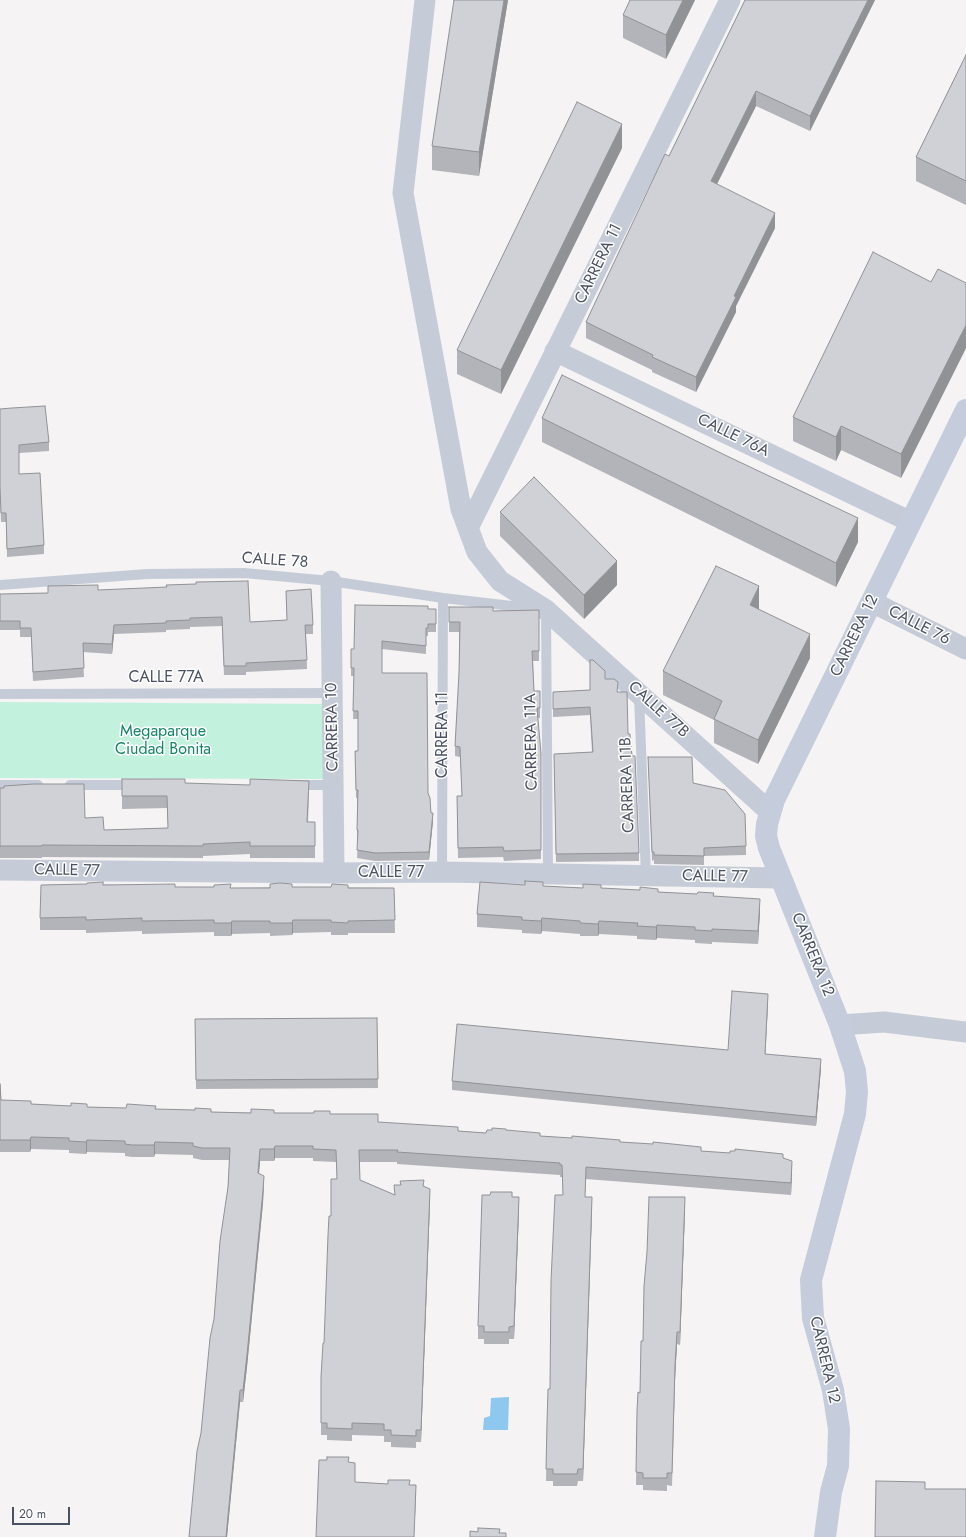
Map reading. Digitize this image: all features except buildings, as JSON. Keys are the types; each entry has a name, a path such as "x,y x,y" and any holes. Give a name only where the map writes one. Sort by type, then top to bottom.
{"main road":[{"name":"CARRERA 12","path":"825,1537 831,1492 838,1466 839,1429 833,1390 813,1318 811,1280 855,1114 855,1071 840,1025 769,848 766,836 770,811 966,410"}],"street":[{"name":"CALLE 77B","path":"425,0 403,193 461,509 477,552 500,581 546,610 770,811"},
{"name":"CARRERA 11","path":"468,528 730,0"},
{"name":"CALLE 76A","path":"556,351 911,522"},
{"name":"CARRERA 10","path":"331,581 334,873"},
{"name":"CALLE 76","path":"872,602 966,650"},
{"name":"CALLE 77","path":"0,870 334,873 442,872 781,878"},
{"path":"840,1025 884,1022 966,1032"}],"lane":[{"name":"CALLE 78","path":"0,584 147,574 244,573 331,581 442,598 546,610"},
{"name":"CARRERA 11","path":"442,598 442,872"},
{"name":"CARRERA 11A","path":"546,610 548,874"},
{"name":"CALLE 77A","path":"0,694 333,693"},
{"name":"CARRERA 11B","path":"639,693 646,876"},
{"path":"0,785 48,785"},
{"path":"64,785 143,785"},
{"path":"286,785 334,785"}],"green space":[{"name":"Megaparque Ciudad Bonita","path":"0,702 326,704 325,779 0,778"}],"water":[{"path":"509,1397 508,1430 483,1430 484,1418 490,1416 491,1398"}]}
